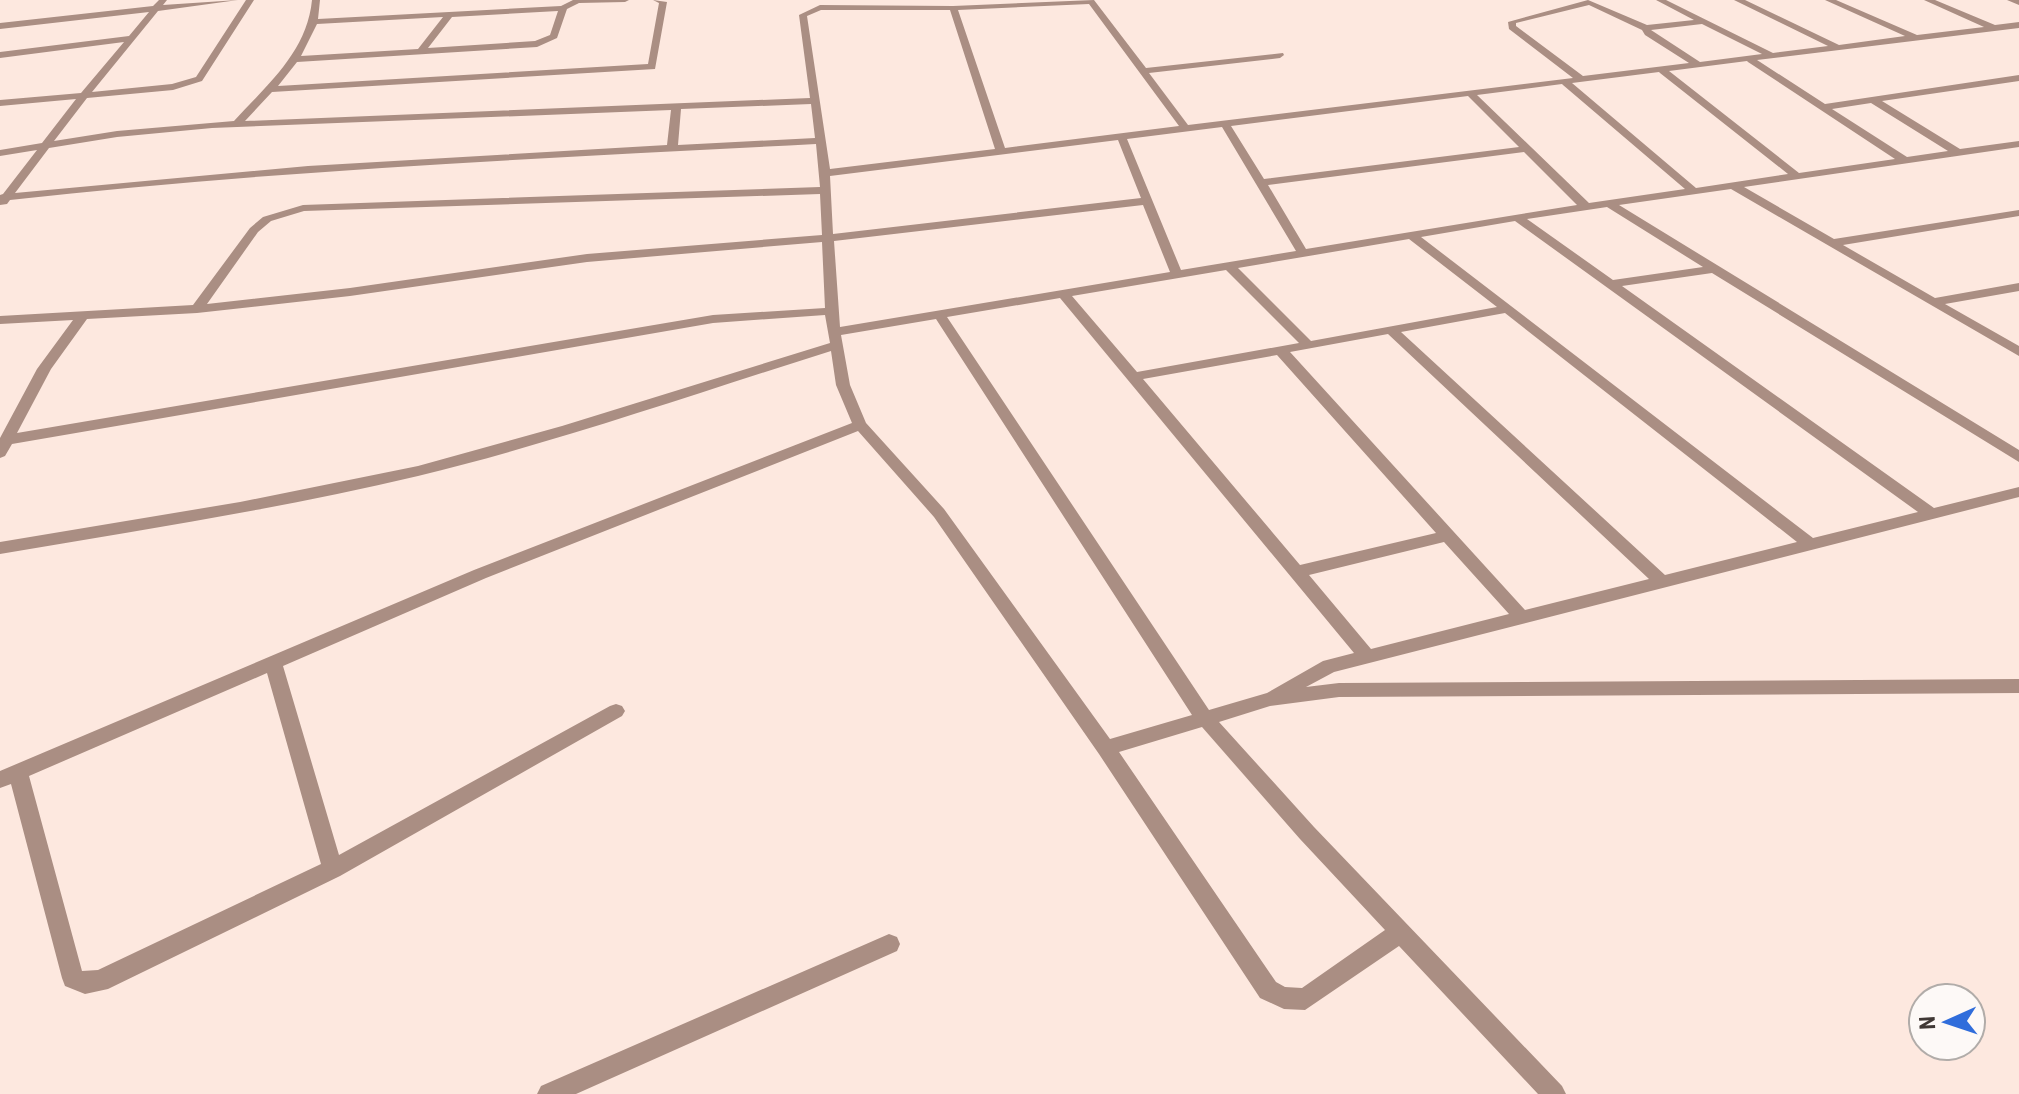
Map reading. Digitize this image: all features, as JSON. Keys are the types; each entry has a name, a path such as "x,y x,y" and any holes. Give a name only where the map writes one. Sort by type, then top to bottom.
{"street":[{"path":"2,201 163,0"},
{"path":"0,26 234,0"},
{"path":"0,103 173,87 199,79 250,0"},
{"path":"237,124 294,59 317,13 316,0"},
{"path":"313,22 563,8 578,1 625,0"},
{"path":"267,89 652,67 663,2 657,0"},
{"path":"1660,0 1775,57"},
{"path":"1738,0 1841,49"},
{"path":"1829,0 1917,39"},
{"path":"1928,0 1996,29"},
{"path":"2011,0 2019,3"},
{"path":"1187,130 1097,5 1091,1 953,8 809,10 803,15 827,190 831,311 843,385 860,425 939,513 1106,748 1268,990 1284,998 1305,999 1399,933"},
{"path":"1583,81 1512,27 1512,22 1590,2 1646,28 1703,21"},
{"path":"294,59 547,41 554,36 563,8"},
{"path":"953,8 1002,153"},
{"path":"420,52 439,33 450,14"},
{"path":"825,173 2019,25"},
{"path":"1646,28 1648,33 1700,66"},
{"path":"0,55 132,38"},
{"path":"1144,71 1280,55"},
{"path":"1751,60 1907,162"},
{"path":"1663,71 1798,177"},
{"path":"1824,107 2019,78"},
{"path":"1566,83 1695,192"},
{"path":"1472,95 1586,207"},
{"path":"1873,100 1960,154"},
{"path":"0,153 117,134 237,124 815,101"},
{"path":"672,149 676,108"},
{"path":"1226,125 1303,253"},
{"path":"1122,138 1177,274"},
{"path":"2,201 168,178 298,167 822,141"},
{"path":"0,548 279,500 477,456 836,338 939,314 1517,217 2019,144"},
{"path":"1261,183 1526,149"},
{"path":"1734,186 2019,352"},
{"path":"197,309 254,230 267,219 303,208 827,190"},
{"path":"0,320 197,309 350,292 587,258 828,238 1147,201"},
{"path":"1609,204 2019,457"},
{"path":"1831,243 2019,213"},
{"path":"1517,217 1932,514"},
{"path":"1412,235 1811,545"},
{"path":"1229,266 1308,345"},
{"path":"1610,284 1714,269"},
{"path":"1933,302 2019,287"},
{"path":"1063,293 1367,656"},
{"path":"1133,377 1507,309"},
{"path":"3,447 411,370 713,319 831,311"},
{"path":"939,314 1204,717 1399,933 1554,1094"},
{"path":"3,447 44,369 83,315"},
{"path":"1391,330 1662,582"},
{"path":"1280,350 1522,618"},
{"path":"616,711 333,869 100,981 85,983 73,978 9,776 274,665 480,574 860,425"},
{"path":"1270,699 1329,666 2019,492"},
{"path":"1297,572 1448,536"},
{"path":"274,665 333,869"},
{"path":"1106,748 1270,699 1339,690 2019,686"},
{"path":"549,1094 889,944"}]}
